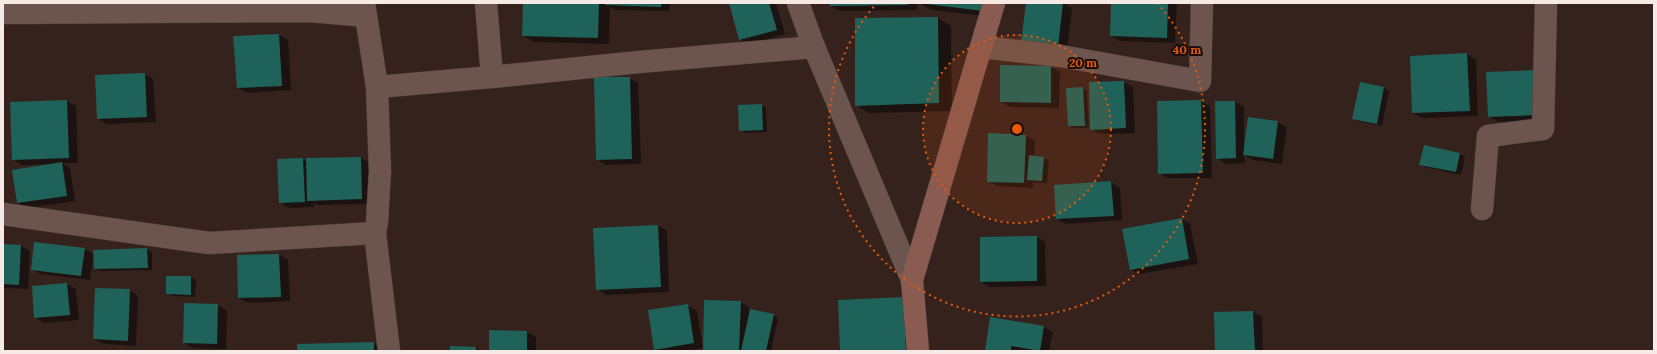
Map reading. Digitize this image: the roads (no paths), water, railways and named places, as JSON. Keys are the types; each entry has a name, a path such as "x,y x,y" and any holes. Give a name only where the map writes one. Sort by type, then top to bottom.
{"main road":[{"path":"918,351 912,280 994,3"}],"street":[{"path":"486,3 492,77"},
{"path":"798,3 814,47 912,280"},
{"path":"981,47 1061,56 1200,81 1202,3"},
{"path":"1482,209 1488,136 1543,129 1546,3"},
{"path":"3,13 310,11 365,9 377,87 380,171 375,233 389,351"},
{"path":"377,87 814,47"},
{"path":"3,214 209,243 375,233"}]}
